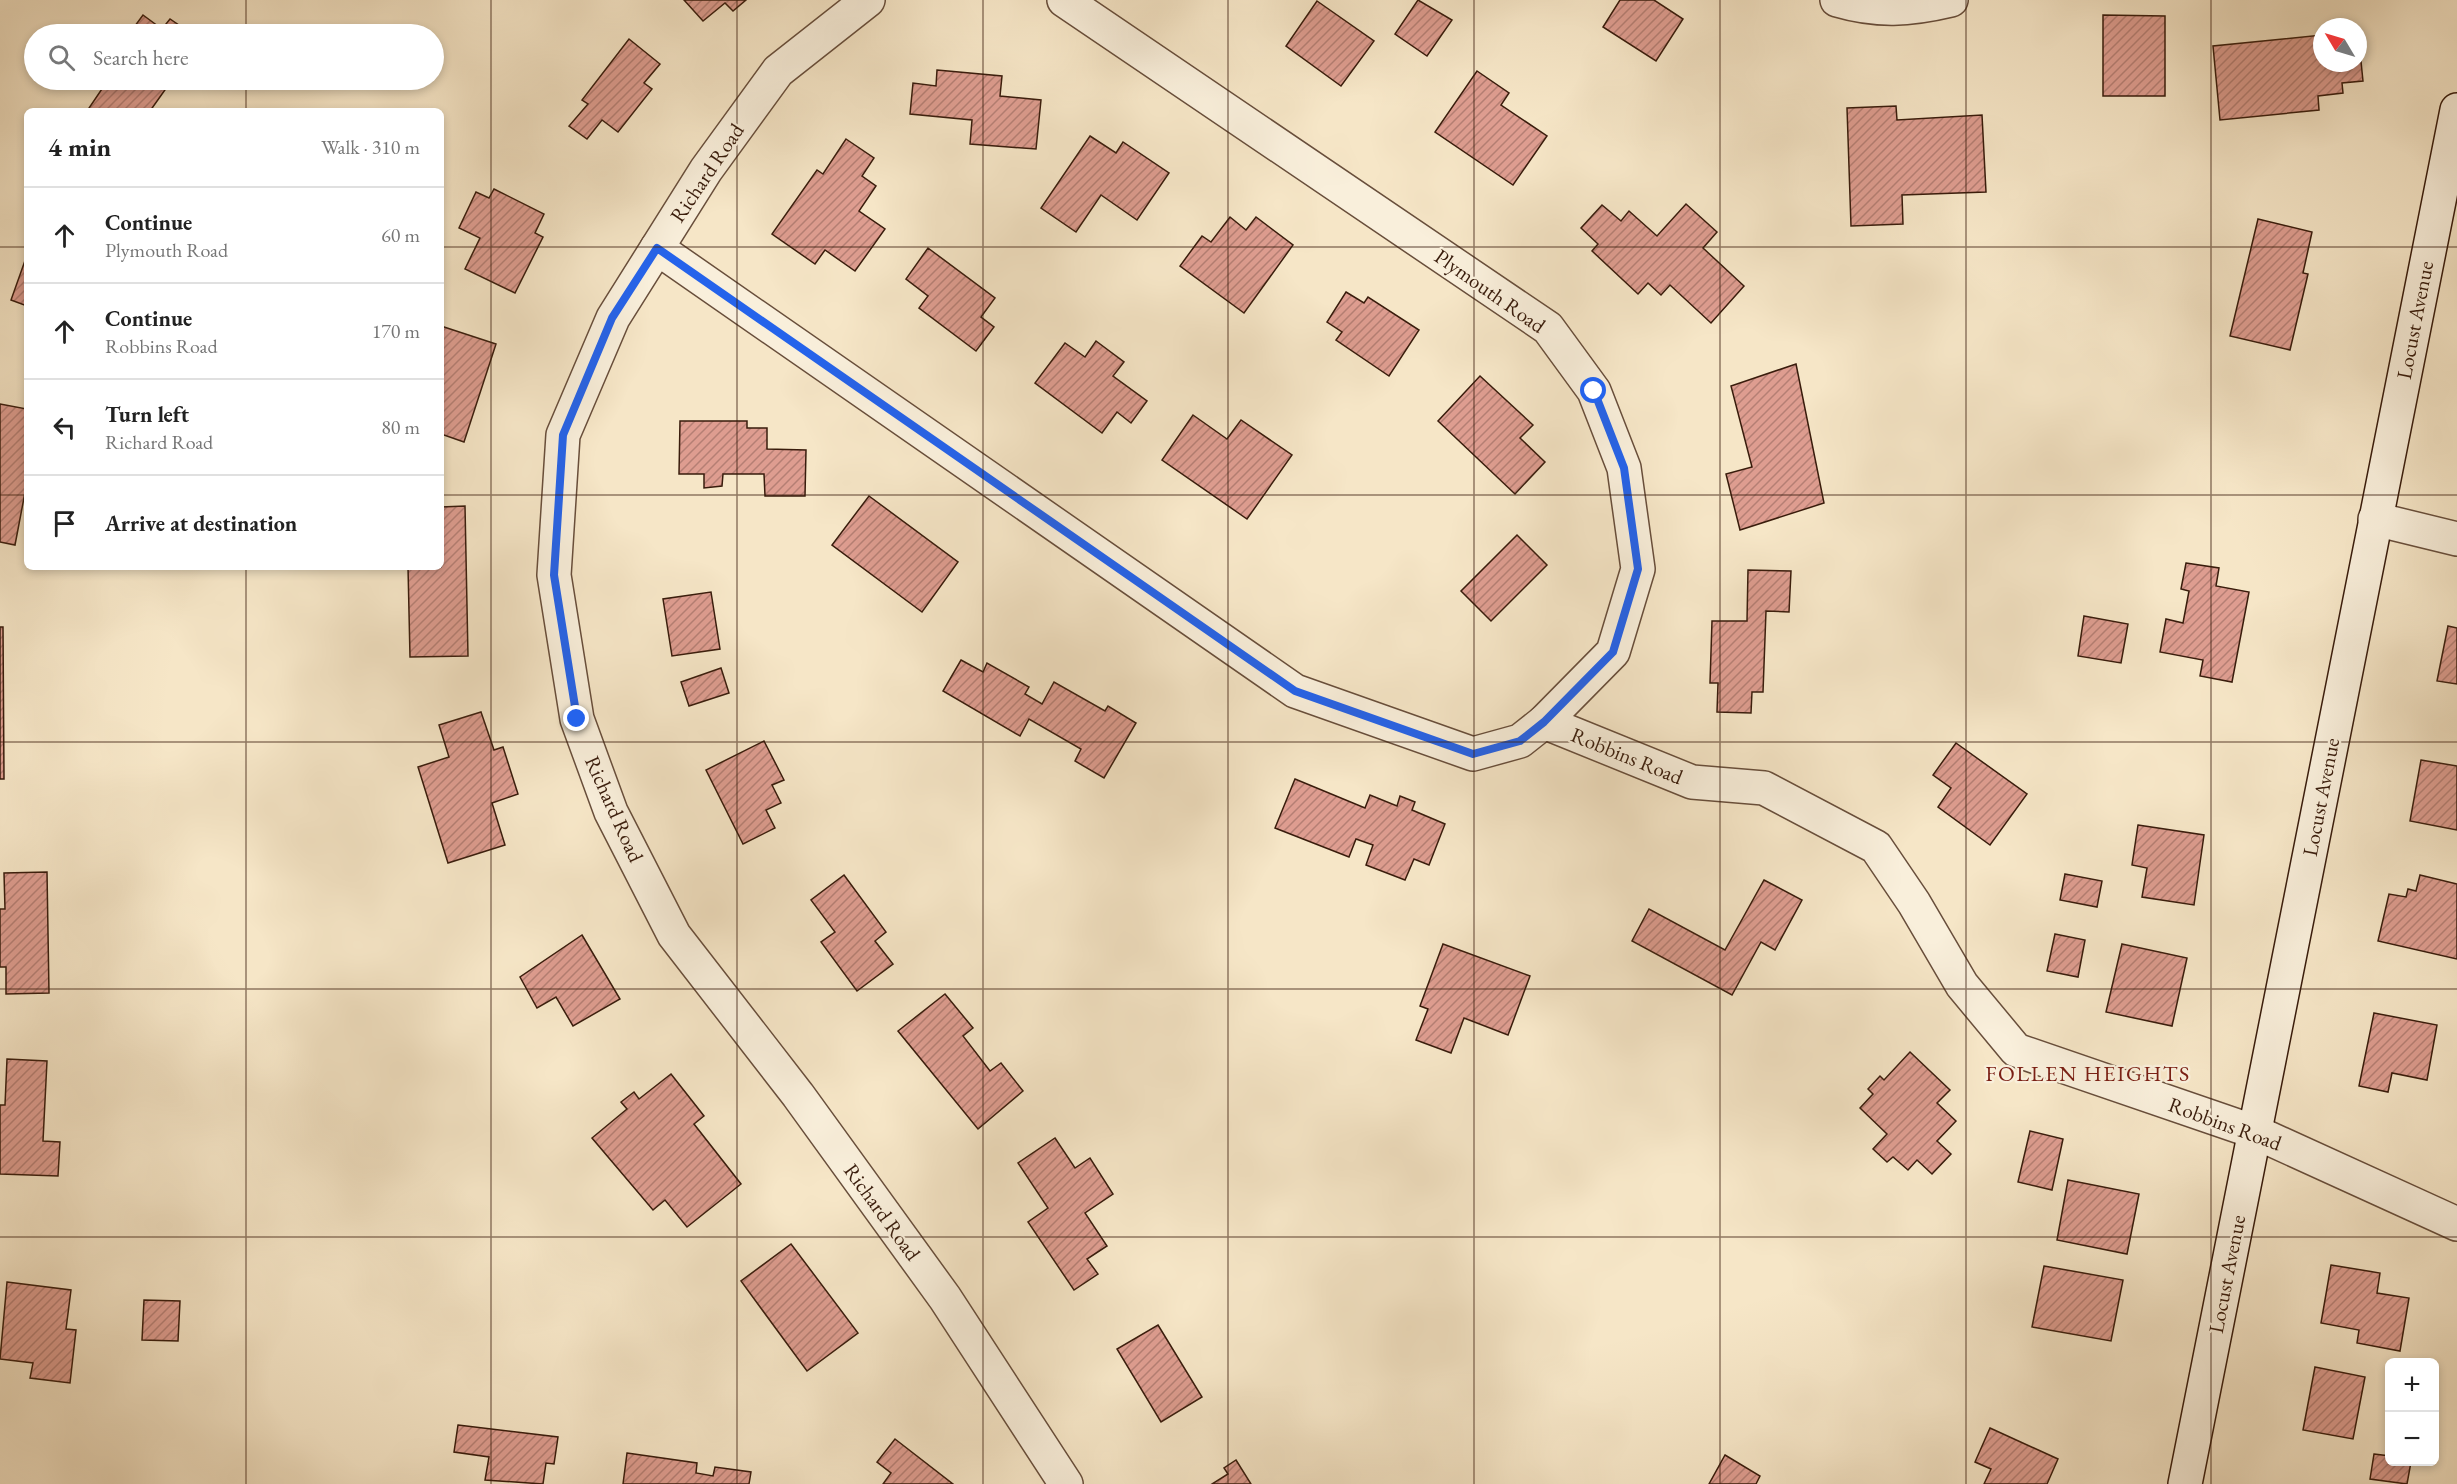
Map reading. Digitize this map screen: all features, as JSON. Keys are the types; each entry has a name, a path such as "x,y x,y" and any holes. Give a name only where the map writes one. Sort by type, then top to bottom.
{"street":[{"name":"Richard Road","path":"868,0 778,71 706,170 612,318 563,435 554,575 577,719 611,812 674,935 798,1095 945,1298 1066,1484"},
{"name":"Plymouth Road","path":"1064,0 1548,328 1594,391 1624,468 1638,569 1613,652 1544,722"},
{"path":"1837,0 1867,9 1903,9 1951,0"},
{"name":"Locust Avenue","path":"2185,1484 2457,110"},
{"name":"Robbins Road","path":"657,248 1295,691 1473,754 1520,741 1544,722 1692,782 1764,788 1876,847 1914,903 1962,985 2016,1050 2255,1132 2457,1224"},
{"path":"2376,519 2457,539"}],"building":[{"path":"684,0 746,0 733,11 725,3 703,21"},
{"path":"1418,0 1452,20 1427,56 1395,34"},
{"path":"1620,0 1654,0 1683,19 1656,61 1603,27"},
{"path":"1317,1 1374,41 1341,86 1286,46"},
{"path":"143,15 155,24 136,24"},
{"path":"2103,15 2165,16 2165,96 2103,96"},
{"path":"170,19 177,24 166,24"},
{"path":"2313,36 2313,72 2362,72 2363,81 2342,83 2343,93 2318,96 2319,110 2220,120 2213,46"},
{"path":"629,39 660,64 644,83 652,89 618,132 602,120 587,139 569,126 588,104 582,100"},
{"path":"937,70 1002,76 1000,96 1041,100 1036,149 970,144 972,120 910,114 913,83 936,86"},
{"path":"1477,71 1509,93 1501,105 1547,136 1513,185 1435,132"},
{"path":"101,90 165,90 152,108 89,108"},
{"path":"1896,106 1897,120 1982,115 1986,192 1902,195 1903,224 1851,226 1847,108"},
{"path":"1090,136 1116,153 1123,142 1169,173 1137,220 1101,195 1076,232 1041,208"},
{"path":"846,139 874,158 862,176 876,186 859,211 885,229 855,271 825,250 815,264 772,234 817,170 823,174"},
{"path":"494,189 544,214 535,233 543,237 515,293 465,269 480,238 459,228 476,192 489,198"},
{"path":"1686,204 1717,232 1703,248 1744,286 1711,323 1670,285 1661,295 1648,283 1638,294 1592,251 1598,244 1581,228 1602,205 1621,221 1629,211 1657,236"},
{"path":"1230,217 1246,230 1256,217 1293,245 1244,313 1180,266 1202,236 1211,242"},
{"path":"2258,219 2312,232 2303,273 2308,274 2290,350 2230,336"},
{"path":"928,248 995,298 981,317 994,327 976,351 919,308 928,296 906,279"},
{"path":"24,263 24,305 11,300"},
{"path":"1346,292 1364,303 1368,297 1419,330 1389,376 1336,340 1342,332 1327,322"},
{"path":"444,327 496,344 464,442 444,435"},
{"path":"1096,341 1124,362 1113,376 1147,401 1131,423 1117,412 1102,433 1035,383 1065,343 1085,357"},
{"path":"1796,364 1824,503 1740,530 1726,474 1752,467 1731,386"},
{"path":"1480,376 1533,425 1520,438 1545,462 1515,494 1438,421"},
{"path":"0,404 24,408 24,498 15,545 0,542"},
{"path":"1193,415 1227,439 1241,420 1292,455 1247,519 1162,460"},
{"path":"680,421 747,421 747,428 767,428 767,449 806,450 805,496 765,496 764,474 723,474 722,486 704,488 704,474 679,474"},
{"path":"869,496 958,562 922,612 832,545"},
{"path":"465,506 468,656 410,657 408,570 444,570 444,507"},
{"path":"1517,535 1547,565 1491,621 1461,591"},
{"path":"2186,563 2219,568 2216,586 2249,592 2232,682 2200,676 2203,660 2160,652 2166,619 2183,623 2189,591 2181,589"},
{"path":"1748,570 1791,571 1789,612 1766,611 1763,692 1752,692 1751,713 1717,712 1718,683 1710,683 1712,621 1747,621"},
{"path":"711,592 720,649 672,656 663,599"},
{"path":"2084,616 2128,624 2121,663 2078,656"},
{"path":"2448,626 2457,628 2457,684 2437,681"},
{"path":"0,627 3,627 4,779 0,779"},
{"path":"961,660 983,672 987,663 1029,687 1025,694 1042,704 1054,682 1105,711 1108,706 1136,723 1104,778 1075,761 1081,749 1029,719 1020,736 943,691"},
{"path":"721,668 729,693 689,706 681,682"},
{"path":"481,712 494,750 503,747 518,794 492,803 505,845 448,863 418,767 449,757 439,725"},
{"path":"764,741 784,780 772,785 781,803 766,810 775,828 743,844 706,770"},
{"path":"1956,743 2027,794 1990,845 1938,807 1951,788 1933,775"},
{"path":"2421,760 2457,766 2457,830 2410,821"},
{"path":"1295,779 1365,808 1370,795 1397,806 1400,796 1415,802 1412,810 1445,824 1429,865 1414,859 1405,880 1366,865 1373,845 1356,839 1349,857 1275,828"},
{"path":"2138,825 2204,835 2194,905 2142,897 2147,868 2132,865"},
{"path":"47,872 49,993 6,994 6,967 0,967 0,909 5,909 4,873"},
{"path":"2065,874 2102,881 2097,907 2060,900"},
{"path":"844,875 886,932 875,941 893,964 857,991 821,942 835,932 811,900"},
{"path":"2420,875 2457,884 2457,959 2378,941 2389,894 2406,897 2408,889 2416,891"},
{"path":"1764,880 1802,900 1775,950 1761,942 1732,995 1632,941 1649,909 1725,950"},
{"path":"2055,934 2085,940 2078,977 2047,971"},
{"path":"582,935 620,999 573,1026 556,997 537,1008 520,977"},
{"path":"1443,944 1530,976 1508,1035 1464,1018 1451,1053 1416,1040 1428,1009 1420,1006"},
{"path":"2122,944 2187,958 2172,1026 2106,1012"},
{"path":"945,994 973,1028 963,1036 990,1071 1001,1063 1023,1091 978,1129 898,1031"},
{"path":"2374,1013 2437,1025 2427,1080 2392,1073 2388,1092 2359,1086"},
{"path":"1910,1052 1950,1090 1937,1103 1956,1121 1937,1141 1951,1154 1932,1174 1917,1160 1908,1170 1893,1157 1887,1162 1873,1149 1887,1134 1860,1108 1873,1094 1868,1089 1880,1076 1884,1080"},
{"path":"7,1059 47,1061 43,1141 60,1142 58,1176 0,1174 0,1105 5,1105"},
{"path":"671,1074 704,1116 694,1124 741,1184 687,1227 665,1200 653,1210 592,1138 627,1109 621,1102 634,1092 639,1099"},
{"path":"2030,1131 2063,1139 2052,1190 2018,1182"},
{"path":"1055,1138 1075,1168 1090,1158 1113,1194 1085,1213 1107,1246 1087,1259 1098,1274 1074,1290 1028,1222 1048,1208 1018,1163"},
{"path":"2068,1180 2139,1194 2127,1254 2057,1240"},
{"path":"791,1244 858,1333 807,1371 741,1281"},
{"path":"2331,1265 2380,1273 2377,1293 2409,1298 2400,1351 2357,1343 2359,1330 2321,1323"},
{"path":"2044,1266 2123,1280 2111,1341 2032,1327"},
{"path":"7,1282 71,1290 66,1329 76,1330 70,1383 30,1378 33,1363 0,1359"},
{"path":"144,1300 180,1301 178,1341 142,1340"},
{"path":"1158,1325 1202,1397 1161,1422 1117,1349"},
{"path":"2315,1367 2365,1377 2353,1439 2303,1430"},
{"path":"458,1425 558,1437 554,1464 546,1463 543,1484 485,1480 489,1457 454,1452"},
{"path":"1990,1428 2058,1459 2047,1484 1984,1484 1991,1469 1975,1462"},
{"path":"895,1439 953,1484 883,1484 891,1473 877,1462"},
{"path":"627,1453 697,1463 696,1473 713,1476 715,1467 751,1472 749,1484 623,1484"},
{"path":"2374,1454 2385,1455 2385,1466 2410,1466 2407,1484 2370,1479"},
{"path":"1725,1455 1760,1476 1756,1484 1709,1484"},
{"path":"1236,1460 1251,1484 1212,1484 1228,1474 1224,1468"}],"district":[{"name":"FOLLEN HEIGHTS","path":"2088,1073"}],"route":[{"path":"577,719 554,575 563,435 612,318 657,248 1295,691 1473,754 1520,741 1544,722 1613,652 1638,569 1624,468 1594,391"}]}
